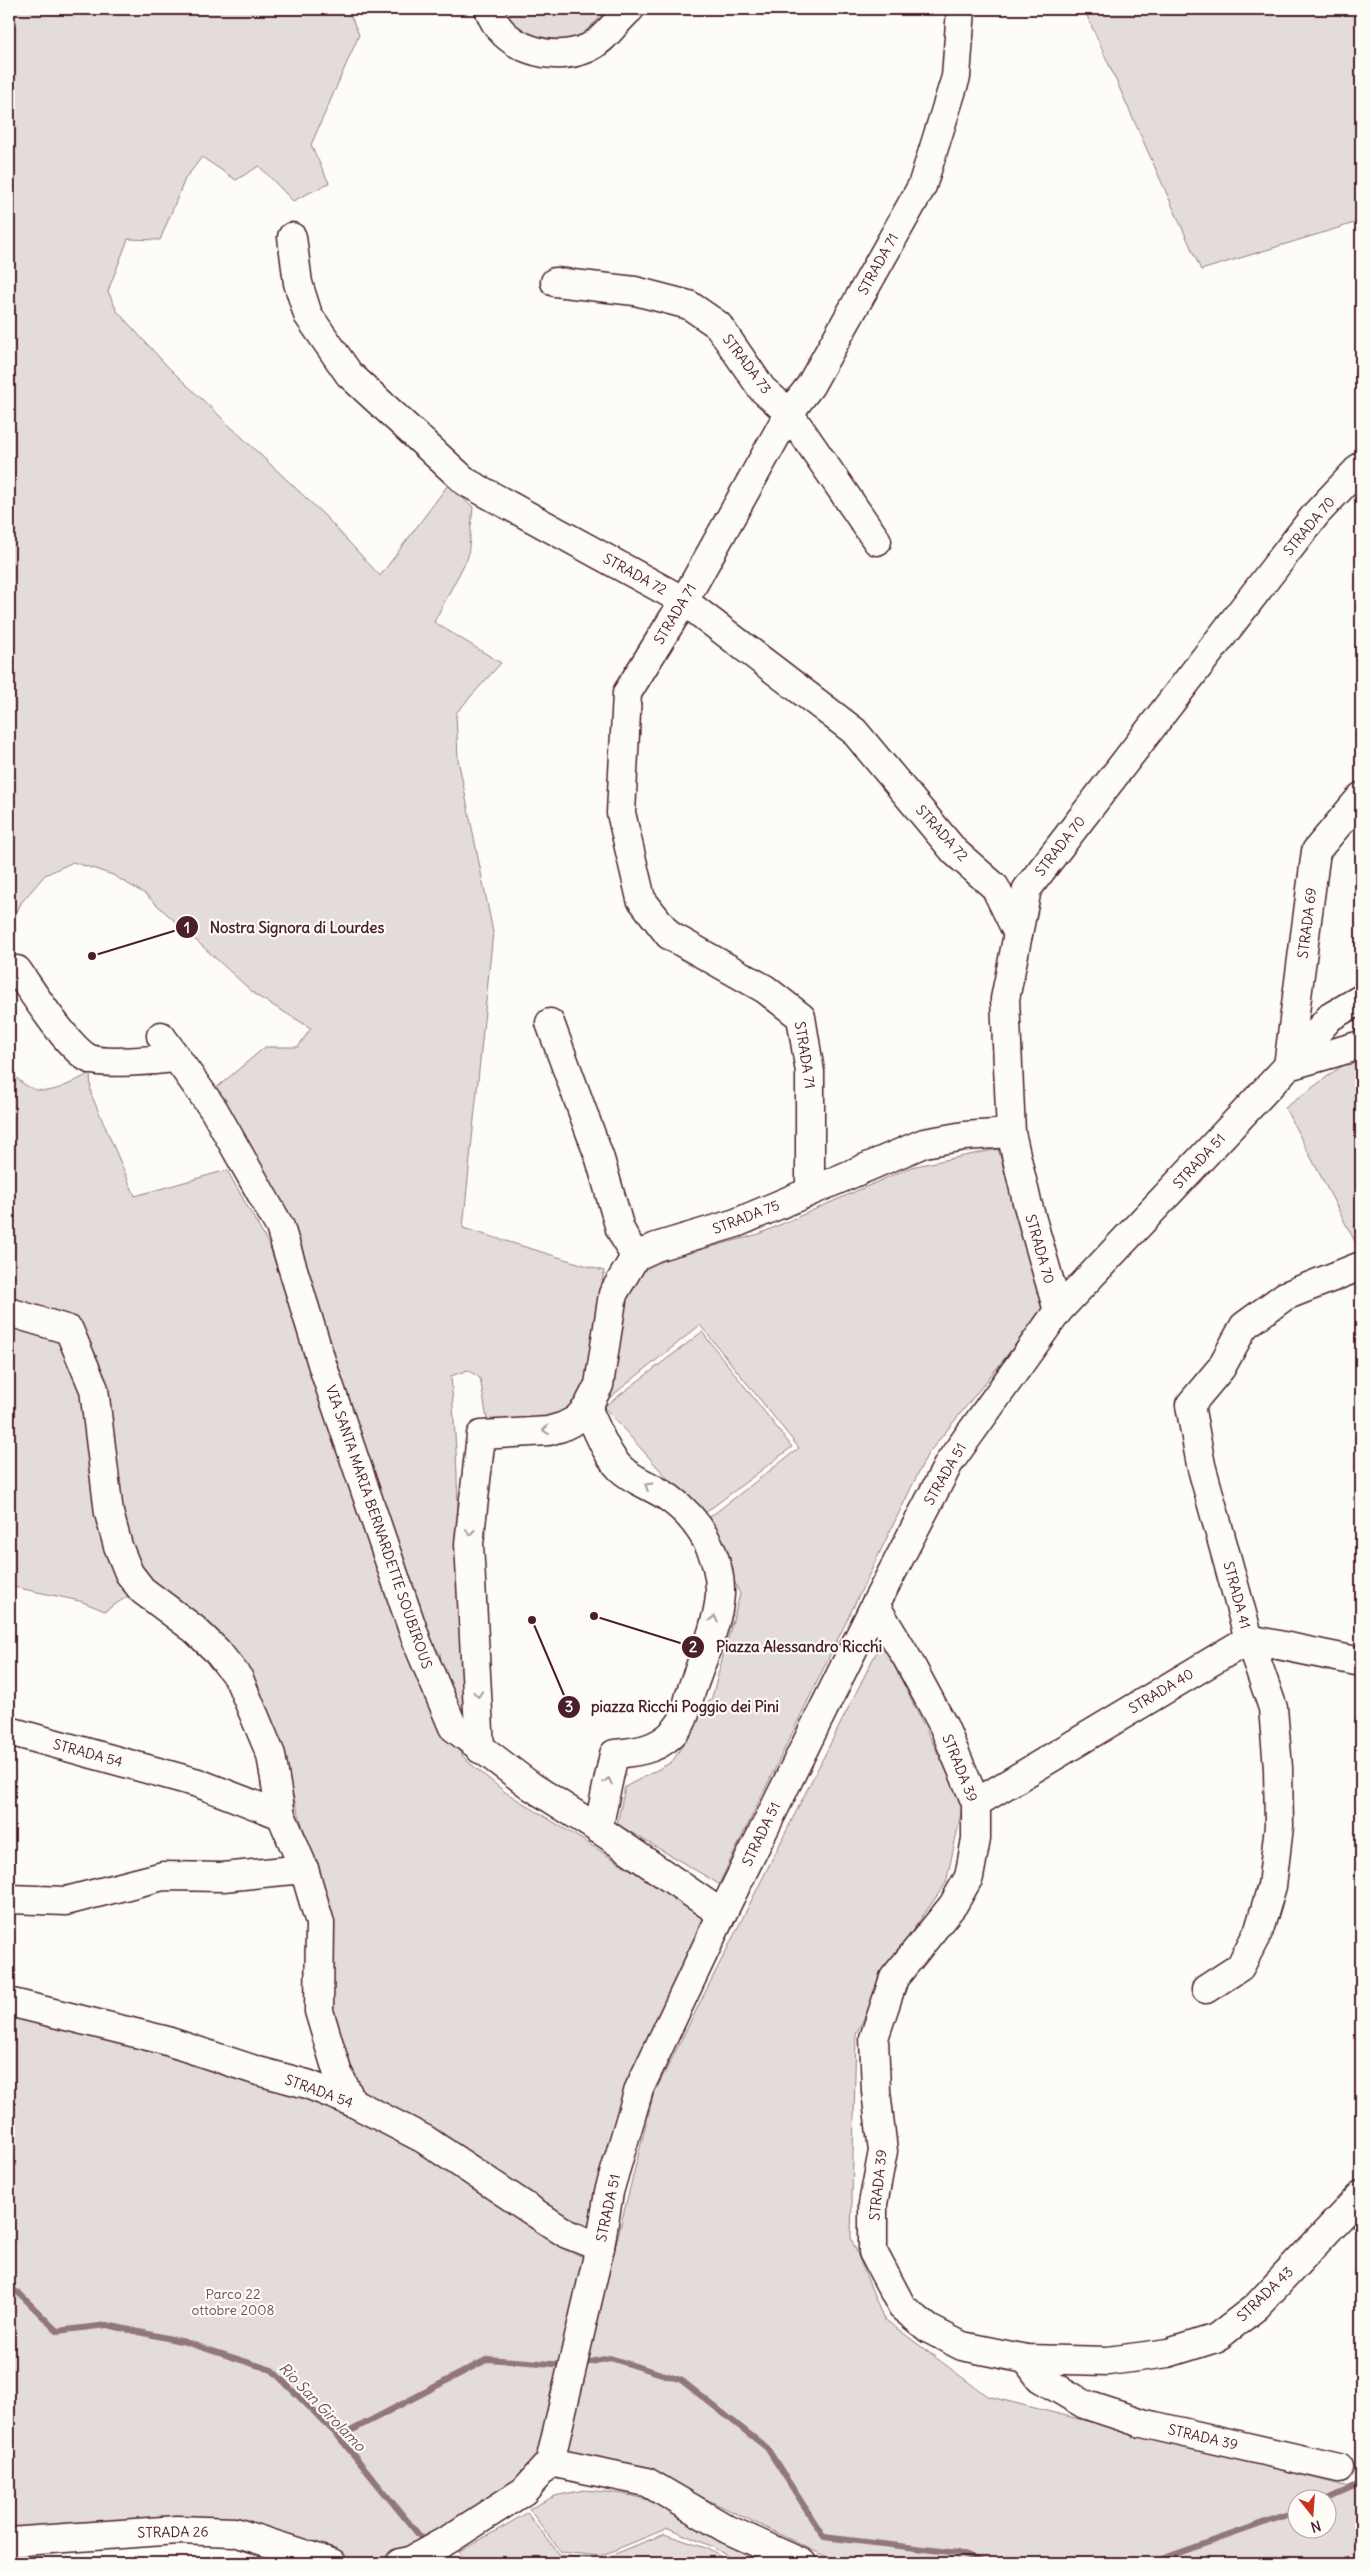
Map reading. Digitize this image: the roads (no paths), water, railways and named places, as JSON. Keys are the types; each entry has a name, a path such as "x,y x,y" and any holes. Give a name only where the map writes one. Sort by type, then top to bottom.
{"street":[{"path":"489,9 502,31 520,46 542,53 566,54 588,48 607,35 630,9"},
{"name":"STRADA 71","path":"810,1191 810,1072 801,1017 765,989 668,935 641,899 621,813 627,693 684,601 789,413 810,386 922,186 956,77 961,9"},
{"name":"STRADA 72","path":"292,236 298,283 308,315 349,374 466,482 684,601 854,731 955,852 995,887 1018,934"},
{"name":"STRADA 73","path":"554,282 635,291 690,305 718,325 762,389 789,413 877,541"},
{"name":"STRADA 70","path":"1058,1311 1027,1202 1011,1133 1005,999 1027,889 1316,514 1361,466"},
{"name":"STRADA 69","path":"1288,1066 1316,851 1361,797"},
{"name":"VIA SANTA MARIA BERNARDETTE SOUBIROUS","path":"17,970 76,1051 91,1060 142,1061 168,1047 214,1110 280,1227 323,1367 430,1674 453,1726 480,1749 530,1786 598,1829 722,1914"},
{"name":"STRADA 51","path":"550,2462 600,2247 609,2192 639,2089 722,1914 875,1605 948,1463 1058,1311 1288,1066 1330,1017 1361,999"},
{"path":"480,1749 469,1544 481,1435 548,1430 562,1427 576,1420 588,1408 600,1385 613,1294 635,1257 620,1229 600,1160 550,1023"},
{"path":"1288,1066 1361,1045"},
{"name":"STRADA 75","path":"635,1257 656,1247 736,1223 924,1144 964,1136 1011,1133"},
{"name":"STRADA 41","path":"1206,1989 1240,1968 1259,1930 1272,1886 1280,1826 1273,1708 1249,1639 1200,1465 1190,1405 1221,1368 1244,1326 1285,1296 1361,1266"},
{"path":"9,1312 69,1330 94,1389 109,1513 118,1546 130,1573 142,1590 194,1629 217,1651 239,1679 271,1755 280,1815 304,1869 320,1924 319,2011 337,2071 352,2102"},
{"path":"588,1408 607,1449 620,1468 670,1498 696,1522 708,1542 715,1562 720,1594 706,1649 682,1721 663,1743 643,1752 614,1754 598,1829"},
{"name":"STRADA 39","path":"875,1605 907,1658 944,1727 976,1803 976,1839 969,1877 953,1905 894,1978 874,2038 876,2091 883,2151 873,2204 873,2252 902,2307 929,2329 962,2346 1026,2359 1040,2378 1084,2404 1142,2423 1339,2468"},
{"path":"1249,1639 1361,1662"},
{"name":"STRADA 40","path":"976,1803 1249,1639"},
{"name":"STRADA 54","path":"9,1731 198,1783 280,1815"},
{"path":"9,1899 66,1901 163,1876 223,1877 304,1869"},
{"name":"STRADA 54","path":"9,2002 164,2040 258,2071 306,2084 352,2102 424,2138 568,2234 600,2247"},
{"name":"STRADA 43","path":"1026,2359 1108,2361 1168,2353 1216,2338 1256,2307 1361,2195"},
{"path":"405,2562 451,2538 524,2492 550,2462 647,2482 727,2529 802,2563"},
{"name":"STRADA 26","path":"9,2542 178,2530 235,2532 332,2563"}],"waterway":[{"name":"Rio San Girolamo","path":"9,2287 21,2295 57,2331 107,2325 185,2342 272,2370 339,2437 427,2545"},
{"path":"581,2364 610,2358 681,2380 767,2448 824,2537 958,2553 986,2563"},
{"path":"339,2437 488,2359 566,2365"},
{"path":"1338,2494 1361,2484"},
{"path":"1150,2563 1288,2515"},
{"name":"Rio San Girolamo","path":"436,2554 446,2563"}],"place":[{"name":"Nostra Signora di Lourdes","path":"92,956"},
{"name":"Piazza Alessandro Ricchi","path":"594,1616"},
{"name":"piazza Ricchi Poggio dei Pini","path":"532,1620"}],"park label":[{"name":"Parco 22 ottobre 2008","path":"233,2302"}]}
